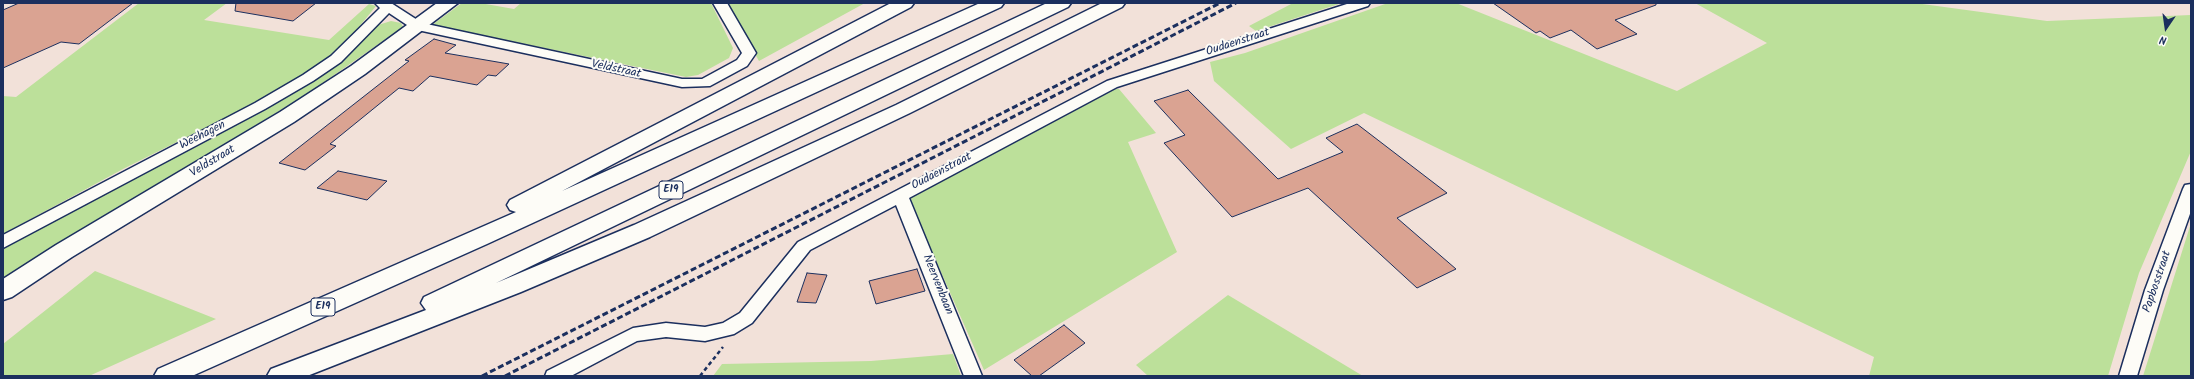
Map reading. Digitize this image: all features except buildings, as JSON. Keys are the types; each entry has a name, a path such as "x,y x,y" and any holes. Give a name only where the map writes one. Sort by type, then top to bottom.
{"main road":[{"name":"Veldstraat","path":"3,291 64,251 287,117 358,70 449,3"},
{"path":"479,238 508,210 905,3"},
{"name":"E19","path":"167,376 479,238 995,3"},
{"name":"E19","path":"280,376 1062,3"},
{"path":"280,376 513,286 599,249 903,109 1116,3"}],"street":[{"name":"Veldstraat","path":"418,26 674,82 705,83 742,63 749,52 720,3"},
{"name":"Oudaenstraat","path":"554,376 633,335 666,330 705,334 728,329 746,318 804,246 900,194 1112,84 1363,3"},
{"path":"385,5 418,26"},
{"name":"Weehagen","path":"3,242 87,196 260,106 308,78 336,59 385,5"},
{"name":"Papbosstraat","path":"2128,376 2154,290 2191,189"},
{"name":"Neervenbaan","path":"900,194 973,376"}],"green space":[{"path":"139,3 227,3 204,20 329,40 369,4 376,6 354,33 325,60 304,75 233,114 123,169 3,234 3,96 16,97"},
{"path":"462,3 480,3 514,9 521,3 711,3 733,48 729,58 698,75 686,77 432,25"},
{"path":"726,3 865,3 759,61"},
{"path":"1293,3 1342,3 1256,31 1249,26"},
{"path":"1388,3 1456,3 1677,91 1767,43 1695,3 1915,3 2047,21 2191,15 2191,151 2139,273 2108,376 1869,376 1874,357 1364,113 1291,149 1214,81 1210,62 1245,53"},
{"path":"391,21 401,23 403,27 304,96 3,279 3,249 48,223 311,83 349,53 375,26"},
{"path":"1114,89 1119,89 1156,133 1128,142 1177,252 984,370 912,206 911,198 916,193"},
{"path":"2191,223 2191,376 2143,376"},
{"path":"95,271 216,319 89,376 3,376 3,344"},
{"path":"1228,295 1363,376 1148,376 1136,365"},
{"path":"953,354 961,376 713,376 722,364 871,361"}],"railway":[{"path":"482,376 1220,3"},
{"path":"505,376 1236,3"}]}
